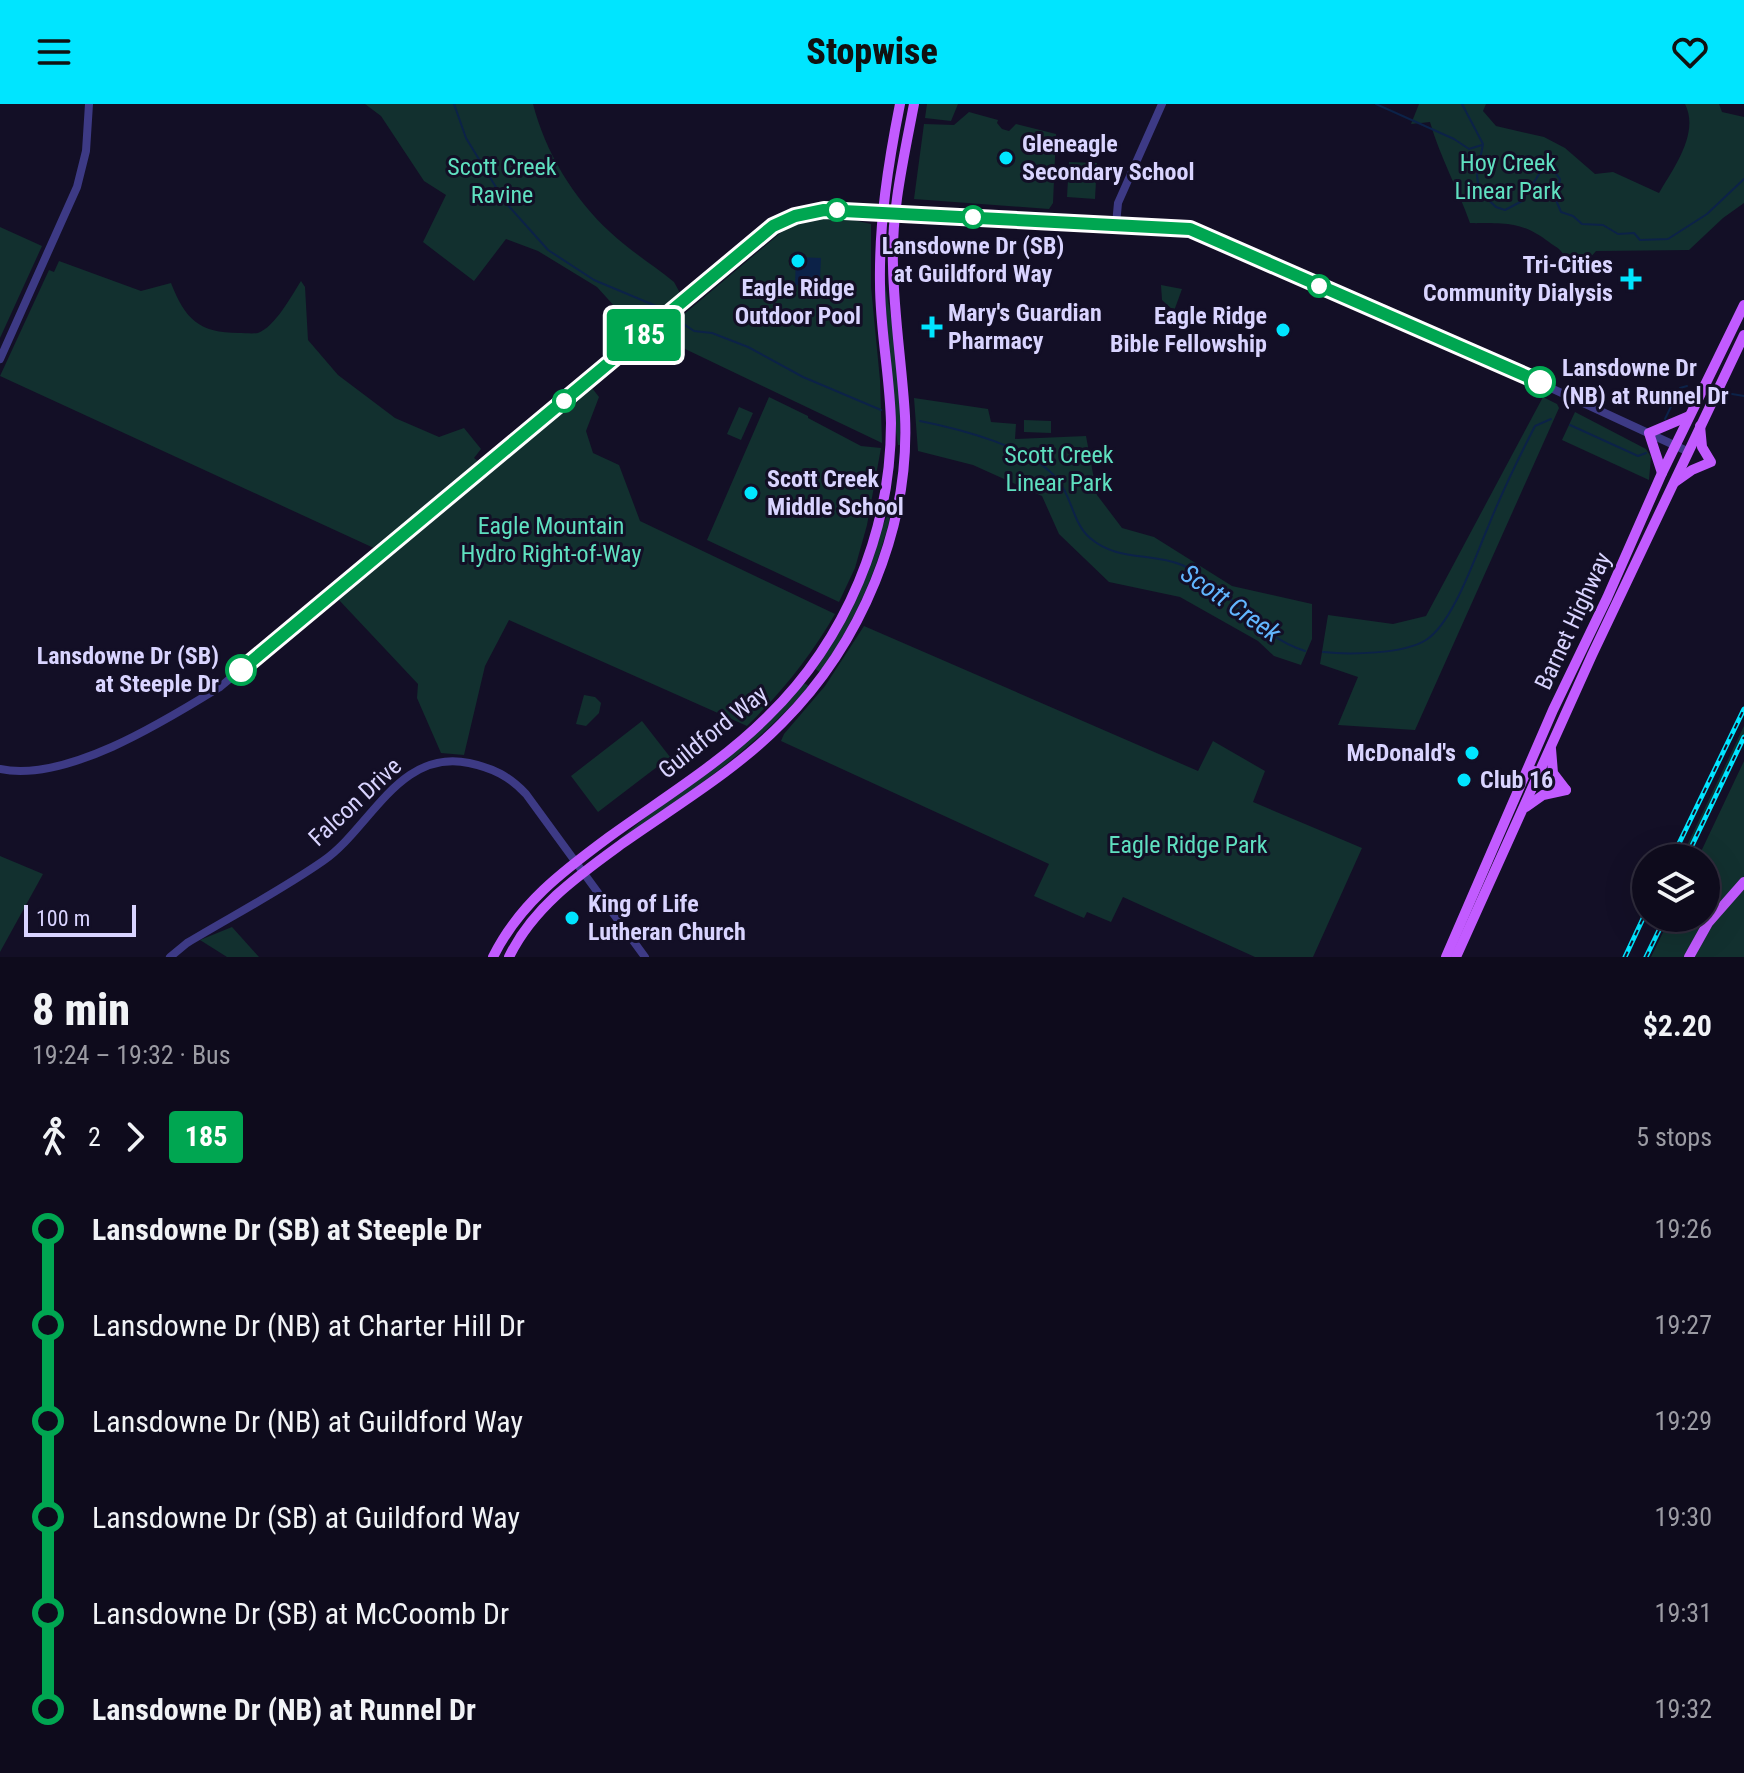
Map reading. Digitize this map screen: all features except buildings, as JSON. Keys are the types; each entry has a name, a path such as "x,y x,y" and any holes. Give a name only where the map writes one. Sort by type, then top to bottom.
{"main road":[{"name":"Guildford Way","path":"493,957 529,902 547,884 726,753 758,726 802,680 848,606 877,530 886,491 889,392 880,288 882,212 900,104"},
{"name":"Guildford Way","path":"509,957 528,925 583,873 730,767 781,724 809,694 834,660 868,597 887,549 903,462 905,417 893,264 896,213 914,104"},
{"name":"Barnet Highway","path":"1446,957 1496,846 1529,762 1603,607 1662,473 1744,305"},
{"name":"Barnet Highway","path":"1456,957 1687,451 1744,335"},
{"path":"1662,473 1649,433 1690,415"},
{"path":"1672,484 1711,462 1702,447 1700,424"},
{"path":"1551,745 1553,773 1566,790"},
{"path":"1529,762 1537,777 1566,790"},
{"path":"1522,811 1543,795 1566,790"},
{"path":"1689,957 1708,923 1744,882"}],"street":[{"path":"0,359 77,187 86,151 89,104"},
{"path":"1116,224 1118,203 1162,104"},
{"path":"0,769 38,770 107,748 151,727 220,687 773,226 795,216 824,210 1177,227 1201,233 1687,451"},
{"name":"Falcon Drive","path":"170,957 187,943 323,861 410,774 433,765 463,761 490,768 507,777 526,794 645,957"}],"green space":[{"name":"Scott Creek Ravine","path":"365,104 533,104 553,156 584,204 617,239 674,282 680,293 636,330 597,287 538,251 506,239 474,281 423,242 446,195 424,181 381,116"},
{"path":"927,104 958,104 951,121 925,118"},
{"name":"Hoy Creek Linear Park","path":"1419,104 1486,104 1483,111 1496,126 1544,137 1565,148 1595,174 1613,172 1659,193 1687,139 1689,115 1685,104 1719,104 1722,112 1744,117 1744,203 1689,250 1596,251 1590,258 1563,254 1538,235 1520,227 1470,223 1430,122 1411,124"},
{"name":"Gleneagle Secondary School","path":"969,112 998,120 1002,129 1009,131 1016,124 1056,134 1053,203 1049,209 914,199 924,124 954,125"},
{"path":"1069,162 1097,163 1095,199 1067,197"},
{"path":"822,213 871,224 871,287 880,380 882,443 658,336 790,225"},
{"path":"0,227 42,246 0,338"},
{"name":"Eagle Mountain Hydro Right-of-Way","path":"59,261 141,291 171,283 182,306 195,322 225,332 256,333 264,330 301,281 305,287 308,340 338,375 395,418 439,437 464,428 481,449 474,458 478,461 376,549 0,376 49,270 54,272"},
{"path":"883,272 894,334 900,445 895,426"},
{"path":"1161,285 1182,289 1174,311 1162,300"},
{"name":"Eagle Mountain Hydro Right-of-Way","path":"592,388 599,397 586,431 593,453 619,465 640,521 835,614 795,673 747,726 509,620 485,666 464,755 441,753 417,698 418,684 339,600"},
{"path":"769,397 861,446 881,448 867,525 855,568 839,602 707,540"},
{"path":"1543,397 1559,408 1415,730 1338,725 1358,677 1320,664 1328,615 1393,624 1426,616"},
{"name":"Scott Creek Linear Park","path":"914,398 988,409 991,422 1016,424 1015,439 1086,436 1097,495 1122,528 1154,537 1232,586 1312,604 1312,639 1301,665 1274,656 1258,641 1180,597 1109,582 1059,534 1042,496 973,465 918,451"},
{"path":"739,407 753,413 741,440 727,434"},
{"path":"1575,412 1646,449 1651,457 1649,480 1562,440"},
{"path":"1024,420 1051,421 1051,433 1024,432"},
{"path":"890,510 882,546 863,596 820,672 815,669"},
{"name":"Eagle Ridge Park","path":"864,626 1198,771 1213,741 1265,771 1253,802 1362,848 1313,957 1255,957 1123,897 1111,922 1087,912 1084,918 1034,896 1049,864 781,741 825,686"},
{"path":"804,683 809,686 742,751 668,808 615,843"},
{"path":"584,695 595,697 601,703 599,713 586,726 576,724"},
{"path":"642,721 670,757 598,812 571,776"},
{"path":"1744,726 1744,734 1691,844 1688,844"},
{"path":"1744,761 1744,957 1651,957 1663,932 1720,932 1720,844 1705,844"},
{"path":"0,856 43,874 0,952"},
{"path":"232,927 259,957 227,957 200,940"}],"water":[{"path":"796,257 821,258 820,278 830,286 824,294 814,286 795,285"}],"waterway":[{"name":"Scott Creek","path":"454,104 466,138 505,202 548,250 594,280 656,306"},
{"path":"1376,104 1454,139 1469,149 1482,145"},
{"path":"1462,104 1483,144 1477,175 1479,191 1496,207 1505,210 1522,201 1543,168 1551,167 1560,179 1556,200 1561,212 1573,216 1582,224 1603,225 1618,234 1634,233 1640,240 1668,239 1707,214 1744,179"},
{"name":"Scott Creek","path":"682,323 694,331 712,333 748,347 803,377 881,410"},
{"name":"Scott Creek","path":"1665,419 1680,388 1687,386"},
{"name":"Scott Creek","path":"1732,394 1744,396"},
{"name":"Scott Creek","path":"1323,652 1391,651 1416,645 1436,631 1454,605 1535,426 1551,419"},
{"name":"Scott Creek","path":"920,421 974,434 1031,458 1058,480 1084,532 1101,546 1123,554 1182,565 1214,585 1271,634 1305,651"},
{"name":"Scott Creek","path":"1570,425 1638,456 1646,453"}],"railway":[{"path":"1679,844 1744,709"},
{"path":"1693,844 1744,737"},
{"path":"1625,957 1637,932"},
{"path":"1646,957 1658,932"}],"bus line":[{"name":"185","path":"241,670 773,226 813,211 867,211 1190,229 1540,382"}],"place":[{"name":"Gleneagle Secondary School","path":"1006,158"},
{"name":"Lansdowne Dr (SB) at Guildford Way","path":"973,217"},
{"name":"Eagle Ridge Outdoor Pool","path":"798,261"},
{"name":"Tri-Cities Community Dialysis","path":"1631,279"},
{"name":"Mary's Guardian Pharmacy","path":"932,327"},
{"name":"Eagle Ridge Bible Fellowship","path":"1283,330"},
{"name":"Lansdowne Dr (NB) at Runnel Dr","path":"1540,382"},
{"name":"Scott Creek Middle School","path":"751,493"},
{"name":"Lansdowne Dr (SB) at Steeple Dr","path":"241,670"},
{"name":"McDonald's","path":"1472,753"},
{"name":"Club 16","path":"1464,780"},
{"name":"King of Life Lutheran Church","path":"572,918"}]}
